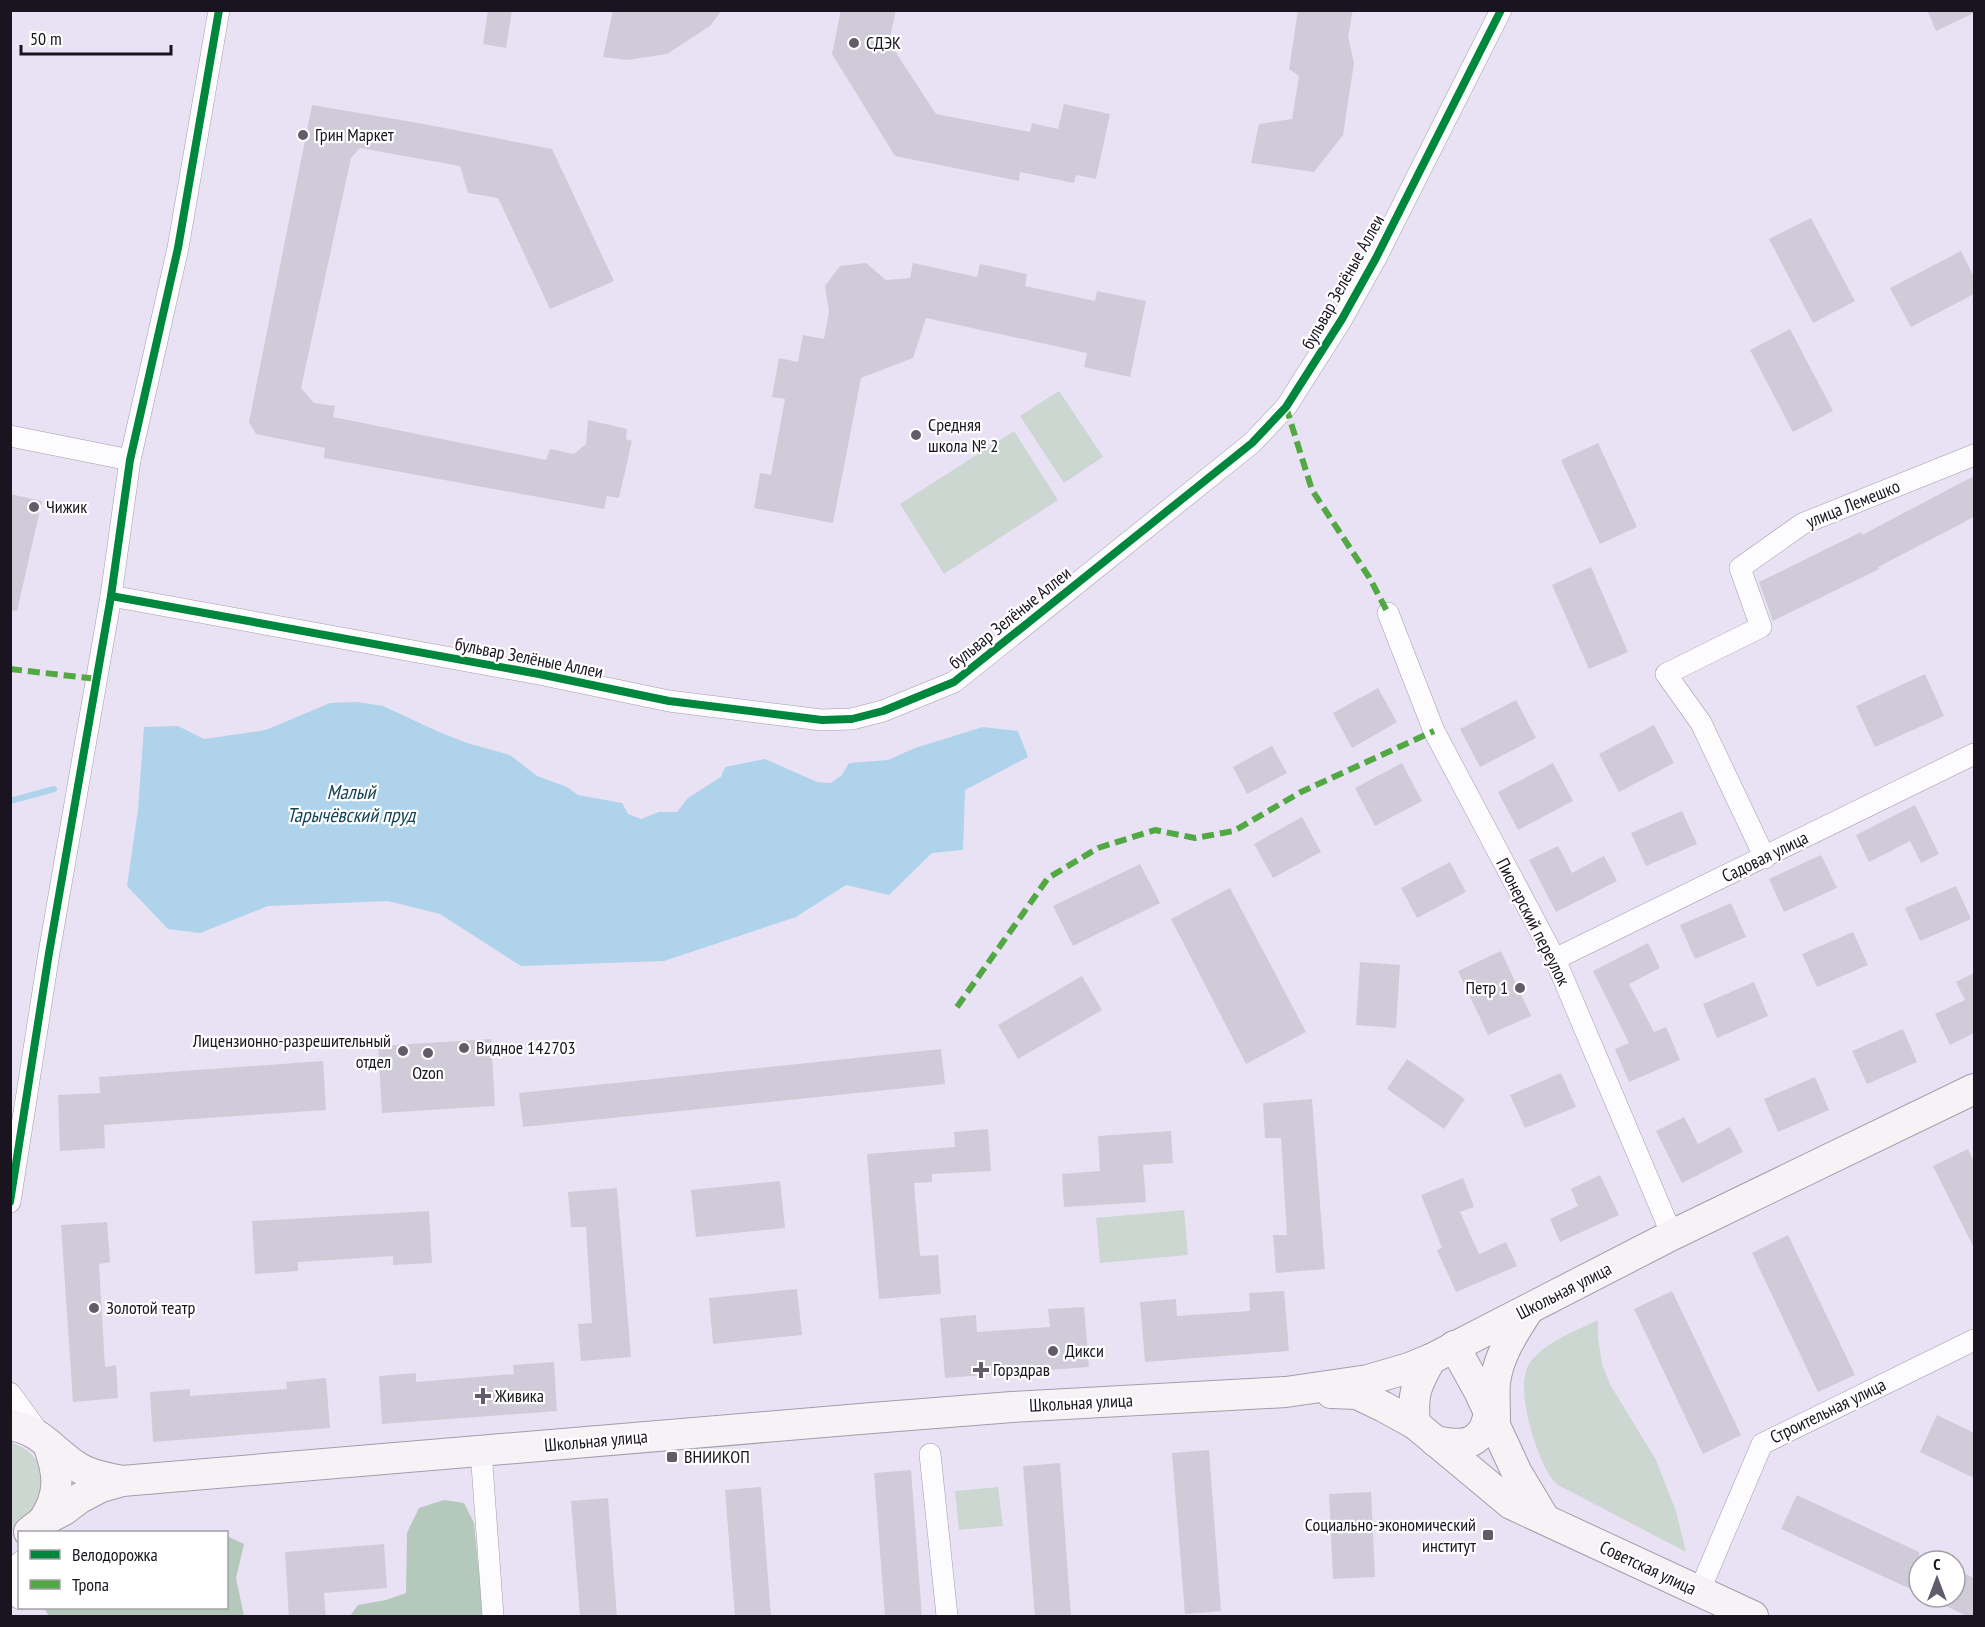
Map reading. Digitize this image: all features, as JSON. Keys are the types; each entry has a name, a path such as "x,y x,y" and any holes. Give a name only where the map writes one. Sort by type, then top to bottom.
{"main road":[{"name":"Школьная улица","path":"122,1481 1012,1407 1286,1392 1368,1380 1409,1368 1672,1235 1974,1089"},
{"path":"1286,1392 1357,1394 1384,1407 1425,1433 1456,1445 1471,1441 1492,1422 1495,1383 1500,1361 1509,1341 1530,1308"},
{"path":"1425,1433 1413,1407 1414,1393 1421,1376 1442,1352 1479,1391 1516,1473 1544,1518"},
{"path":"10,1425 30,1430 81,1469 122,1481"},
{"name":"Советская улица","path":"1425,1433 1511,1504 1753,1617"},
{"path":"32,1530 50,1511 57,1490 54,1461 45,1440"},
{"path":"32,1530 92,1492 122,1481"}],"street":[{"path":"10,1203 49,953 111,596 130,460 178,248 219,10"},
{"name":"бульвар Зелёные Аллеи","path":"111,596 539,674 669,701 822,720 852,719 883,711 954,682 1252,443 1286,408 1342,319 1376,258 1501,10"},
{"path":"10,436 130,460"},
{"name":"улица Лемешко","path":"1765,858 1701,723 1666,674 1761,627 1740,568 1802,524 1974,455"},
{"name":"Пионерский переулок","path":"1388,613 1434,731 1555,959 1672,1235"},
{"name":"Садовая улица","path":"1555,959 1974,754"},
{"name":"Строительная улица","path":"1699,1592 1762,1444 1974,1340"},
{"path":"10,1393 45,1440"},
{"path":"481,1451 493,1617"},
{"path":"930,1454 947,1617"},
{"path":"18,1571 16,1591 18,1596"}],"shaded area":[{"path":"1059,391 1103,457 1064,483 1020,416"},
{"path":"1014,431 1058,500 944,574 900,504"},
{"path":"1184,1210 1188,1255 1100,1263 1096,1218"},
{"path":"1598,1320 1602,1364 1611,1386 1656,1460 1676,1511 1686,1552 1558,1485 1548,1473 1536,1447 1527,1415 1524,1384 1526,1371 1531,1361 1545,1348"},
{"path":"10,1442 21,1447 35,1459 39,1465 42,1482 42,1503 15,1529 11,1530"},
{"path":"998,1487 1003,1526 959,1530 955,1491"}],"green space":[{"path":"444,1500 464,1503 474,1523 478,1564 484,1590 485,1616 350,1616 358,1605 386,1600 406,1593 407,1533 419,1508"},
{"path":"228,1536 244,1544 236,1578 244,1616 49,1616 45,1609 228,1609"}],"water":[{"name":"Малый Тарычёвский пруд","path":"357,702 383,706 467,743 510,755 537,776 567,787 578,795 622,803 628,814 641,819 659,812 677,812 688,798 721,777 725,767 765,759 817,782 831,783 842,775 849,763 888,760 915,748 983,727 1018,731 1028,757 965,790 963,850 932,853 889,895 846,885 796,917 664,961 521,966 440,914 388,901 268,906 200,933 168,929 127,886 138,810 144,727 178,726 204,739 266,730 330,703"}],"building":[{"path":"488,10 512,10 506,48 483,44"},
{"path":"613,10 722,10 710,26 667,54 627,60 603,57"},
{"path":"841,10 896,10 889,42 936,114 1030,132 1032,123 1058,129 1064,104 1110,114 1096,179 1076,175 1074,183 1020,172 1019,181 895,156 832,54"},
{"path":"1298,10 1353,10 1348,37 1354,63 1343,135 1314,172 1251,163 1259,124 1292,119 1299,76 1289,69"},
{"path":"1927,10 1974,10 1974,13 1936,31"},
{"path":"312,105 552,149 614,281 550,309 498,198 468,193 460,166 360,148 351,158 301,388 314,403 335,406 333,417 546,460 550,449 574,454 586,444 588,420 627,429 626,439 632,441 619,498 607,496 604,509 324,458 325,448 256,434 249,422"},
{"path":"1811,218 1855,301 1813,323 1769,239"},
{"path":"1961,251 1974,277 1974,294 1911,327 1890,288"},
{"path":"866,263 886,280 910,278 913,263 977,277 980,264 1027,274 1025,286 1095,301 1097,291 1146,301 1130,377 1084,367 1087,353 926,318 913,358 861,378 833,523 754,508 760,473 771,475 785,399 772,397 779,358 798,362 803,335 824,339 829,312 825,286 840,266"},
{"path":"1790,329 1833,411 1793,432 1750,350"},
{"path":"1598,443 1637,527 1600,544 1561,460"},
{"path":"1974,476 1974,517 1878,567 1879,569 1773,621 1759,582 1861,532 1862,535"},
{"path":"10,494 42,501 17,611 10,610"},
{"path":"1591,567 1628,652 1589,669 1552,585"},
{"path":"1925,674 1944,716 1875,747 1856,706"},
{"path":"1378,688 1397,722 1352,748 1333,713"},
{"path":"1516,700 1536,738 1480,767 1460,729"},
{"path":"1654,725 1674,763 1619,792 1599,754"},
{"path":"1272,746 1287,773 1247,794 1233,767"},
{"path":"1402,763 1422,801 1375,826 1355,788"},
{"path":"1553,763 1573,801 1518,830 1498,792"},
{"path":"1915,805 1939,854 1921,863 1910,841 1869,862 1856,835"},
{"path":"1682,811 1697,844 1646,866 1631,833"},
{"path":"1302,817 1321,852 1273,878 1254,844"},
{"path":"1558,846 1572,873 1604,856 1617,881 1556,912 1529,860"},
{"path":"1821,855 1837,888 1784,912 1769,879"},
{"path":"1450,862 1466,892 1417,918 1401,888"},
{"path":"1140,864 1160,903 1073,946 1053,906"},
{"path":"1956,886 1971,919 1920,941 1905,908"},
{"path":"1230,888 1306,1032 1246,1064 1171,919"},
{"path":"1731,903 1746,937 1695,959 1680,925"},
{"path":"1853,932 1868,965 1817,987 1802,954"},
{"path":"1648,943 1660,968 1629,984 1654,1032 1666,1027 1680,1060 1629,1082 1615,1049 1629,1043 1593,971"},
{"path":"1501,951 1531,1016 1488,1035 1458,971"},
{"path":"1360,962 1400,965 1396,1028 1356,1025"},
{"path":"1974,973 1974,1033 1950,1045 1935,1014 1965,1000 1956,982"},
{"path":"1082,976 1102,1010 1018,1059 998,1025"},
{"path":"1754,982 1768,1016 1717,1038 1703,1004"},
{"path":"1903,1029 1917,1062 1867,1084 1852,1051"},
{"path":"491,1039 495,1106 382,1113 378,1046"},
{"path":"941,1049 945,1084 523,1127 519,1093"},
{"path":"1407,1059 1465,1099 1444,1129 1387,1089"},
{"path":"323,1061 326,1110 104,1125 105,1148 60,1151 58,1095 100,1093 99,1077"},
{"path":"1561,1073 1576,1107 1525,1128 1510,1095"},
{"path":"1815,1077 1829,1110 1778,1132 1764,1099"},
{"path":"1312,1099 1325,1269 1276,1273 1273,1235 1287,1235 1281,1138 1265,1138 1263,1103"},
{"path":"1684,1117 1698,1144 1730,1127 1743,1152 1682,1183 1656,1131"},
{"path":"988,1129 991,1171 932,1174 932,1182 914,1183 920,1256 938,1255 941,1294 879,1299 867,1154 955,1147 954,1132"},
{"path":"1171,1131 1173,1163 1143,1165 1146,1202 1064,1207 1062,1174 1100,1171 1098,1136"},
{"path":"1968,1149 1974,1162 1974,1248 1933,1166"},
{"path":"1600,1175 1619,1215 1560,1242 1550,1219 1578,1206 1571,1189"},
{"path":"1463,1178 1474,1207 1460,1212 1479,1254 1506,1242 1517,1266 1456,1292 1437,1250 1442,1248 1421,1195"},
{"path":"780,1181 785,1228 696,1237 691,1190"},
{"path":"617,1188 631,1357 581,1361 578,1324 592,1323 586,1227 571,1227 568,1192"},
{"path":"429,1211 432,1263 393,1265 393,1256 298,1262 298,1271 255,1274 252,1221"},
{"path":"107,1222 110,1262 99,1264 105,1367 116,1365 118,1398 73,1402 61,1225"},
{"path":"1788,1235 1855,1375 1818,1392 1752,1253"},
{"path":"797,1289 802,1335 713,1344 709,1298"},
{"path":"1284,1291 1289,1351 1145,1362 1140,1302 1176,1299 1177,1316 1250,1311 1249,1293"},
{"path":"1672,1291 1741,1435 1703,1454 1634,1309"},
{"path":"1084,1307 1089,1367 945,1378 940,1318 976,1315 977,1332 1050,1327 1048,1309"},
{"path":"554,1362 557,1411 382,1424 379,1376 416,1373 416,1382 514,1374 513,1365"},
{"path":"326,1378 330,1428 153,1442 150,1392 190,1389 190,1396 287,1389 286,1382"},
{"path":"1937,1415 1974,1433 1974,1478 1920,1452"},
{"path":"1209,1450 1221,1611 1185,1614 1172,1453"},
{"path":"1060,1463 1071,1617 1035,1617 1023,1466"},
{"path":"911,1470 922,1617 885,1617 874,1473"},
{"path":"761,1487 771,1617 735,1617 725,1490"},
{"path":"1371,1492 1375,1577 1333,1579 1329,1494"},
{"path":"1797,1495 1913,1549 1907,1549 1907,1587 1781,1529"},
{"path":"608,1498 617,1617 580,1617 571,1501"},
{"path":"384,1544 387,1588 324,1593 326,1617 289,1617 285,1552"},
{"path":"1967,1575 1974,1578 1974,1617 1952,1609 1967,1609"}],"waterway":[{"path":"10,801 54,789"}],"marked path":[{"path":"1286,407 1312,490 1369,577 1388,613"},
{"path":"10,669 97,679"},
{"path":"957,1007 1048,878 1098,848 1155,830 1195,838 1234,831 1301,792 1434,731"}],"cycle path":[{"path":"10,1202 49,953 111,596 130,460 178,248 219,10"},
{"path":"111,596 539,674 669,701 822,720 852,719 883,711 954,682 1252,443 1286,407 1342,319 1376,258 1501,10"}],"place":[{"name":"СДЭК","path":"854,43"},
{"name":"Грин Маркет","path":"303,135"},
{"name":"Средняя школа № 2","path":"916,435"},
{"name":"Чижик","path":"34,507"},
{"name":"Петр 1","path":"1520,988"},
{"name":"Видное 142703","path":"464,1048"},
{"name":"Лицензионно-разрешительный отдел","path":"403,1051"},
{"name":"Ozon","path":"428,1053"},
{"name":"Золотой театр","path":"94,1308"},
{"name":"Дикси","path":"1053,1351"},
{"name":"Горздрав","path":"981,1370"},
{"name":"Живика","path":"483,1396"},
{"name":"ВНИИКОП","path":"672,1457"},
{"name":"Социально-экономический институт","path":"1488,1535"}]}
